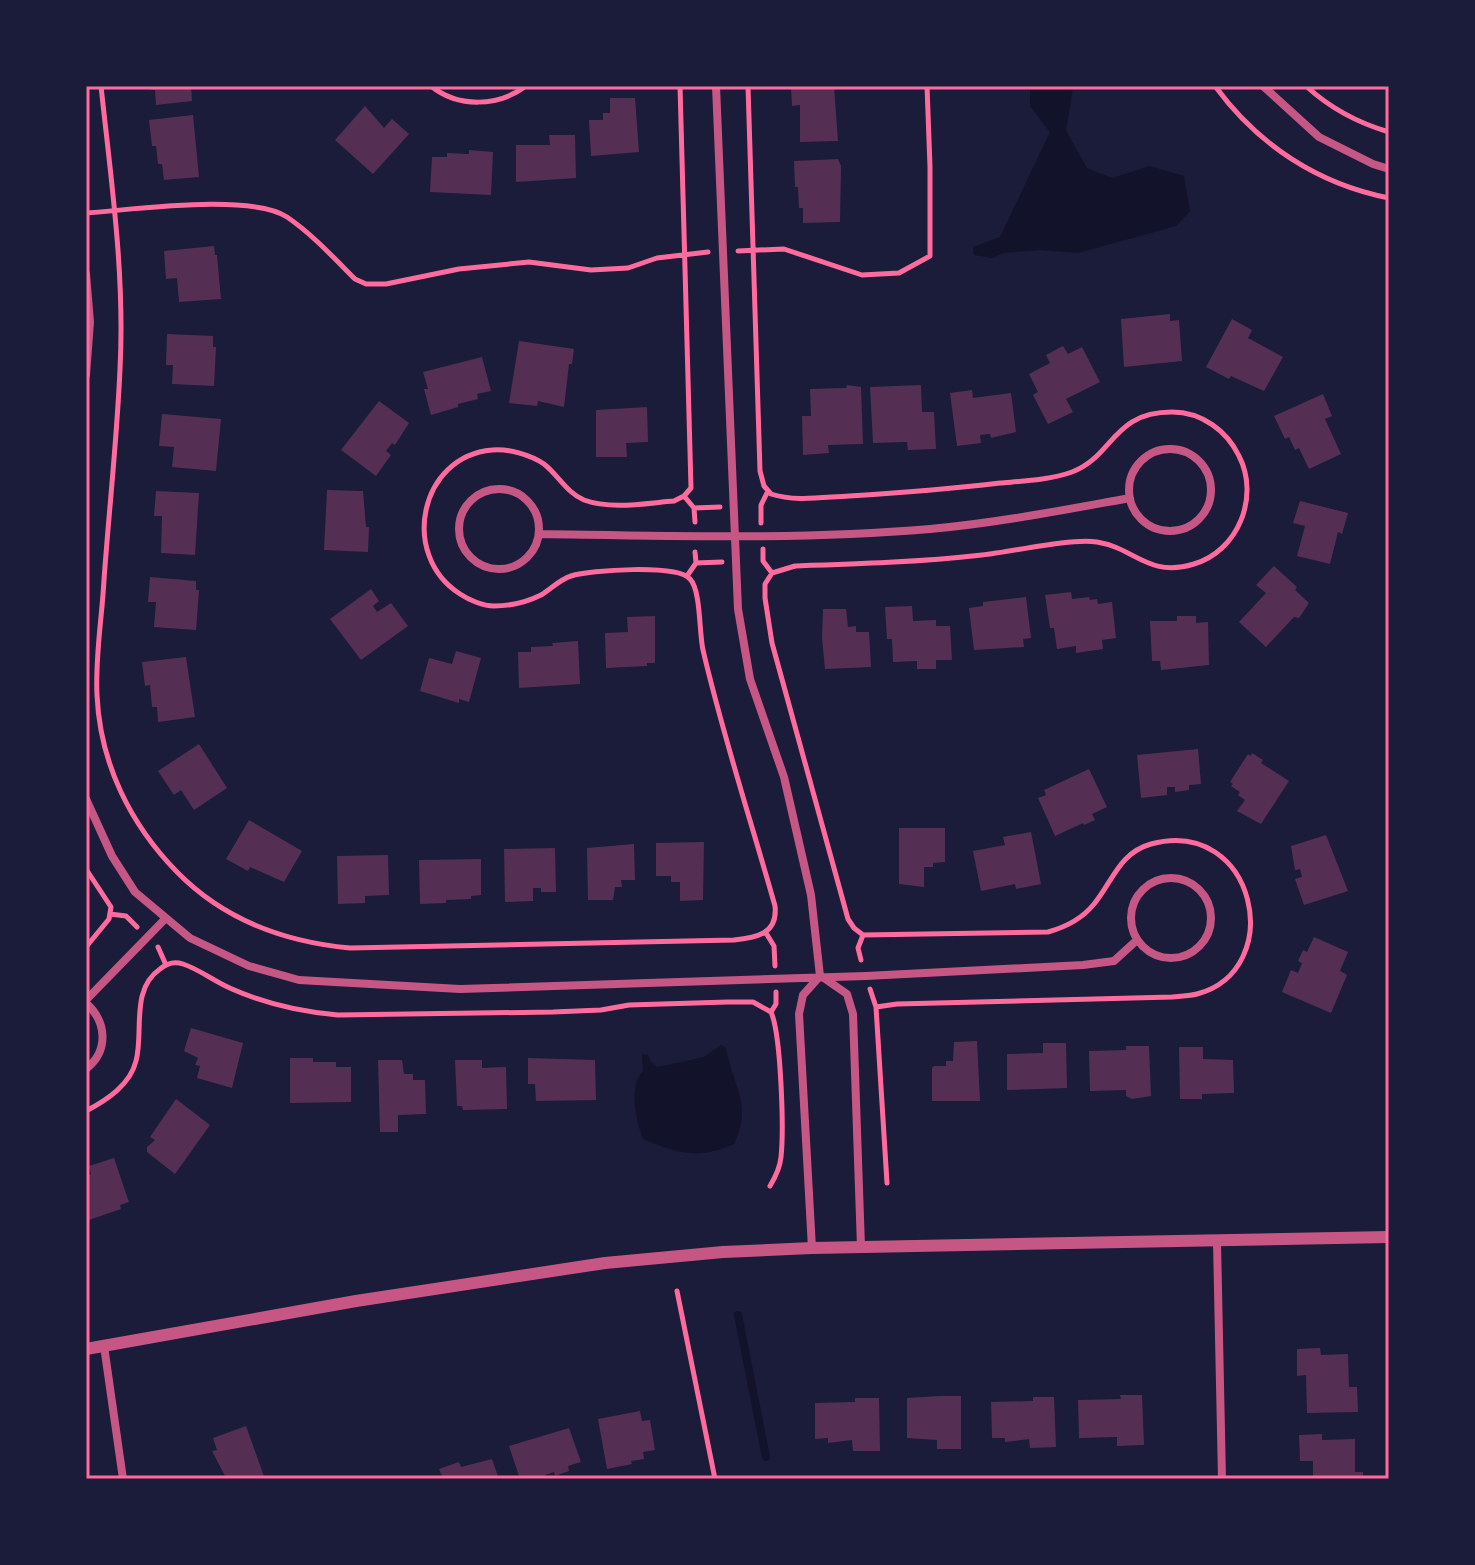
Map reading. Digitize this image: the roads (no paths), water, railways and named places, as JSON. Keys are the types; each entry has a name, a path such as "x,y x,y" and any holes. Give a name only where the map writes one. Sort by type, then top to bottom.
{"street":[{"path":"716,86 738,609 750,679 784,777 811,895 820,976 803,995 799,1014 812,1248"},
{"path":"1263,86 1319,137 1389,169"},
{"path":"86,274 90,322 86,375"},
{"path":"1175,448 1188,452 1207,469 1211,481 1212,496 1198,521 1172,531 1157,529 1145,522 1135,512 1130,498 1132,473 1140,462 1162,449 1175,448"},
{"path":"500,489 513,491 525,498 533,508 539,534 536,547 528,558 504,569 491,569 468,556 461,545 459,518 475,496 500,489"},
{"path":"539,534 735,537 929,529 1019,518 1130,498"},
{"path":"86,799 112,856 135,892 190,938 249,966 299,980 460,989 866,976 1114,961 1137,940"},
{"path":"1164,878 1178,878 1201,890 1212,914 1211,928 1206,940 1196,950 1185,957 1158,957 1137,940 1131,915 1141,891 1164,878"},
{"path":"86,1069 100,1052 103,1038 102,1024 86,1002 166,918"},
{"path":"820,976 847,994 853,1014 861,1247"},
{"path":"86,1349 356,1301 605,1263 723,1252 1389,1237"},
{"path":"1217,1242 1222,1479"},
{"path":"104,1346 123,1479"}],"waterway":[{"path":"738,1315 766,1457"}]}
